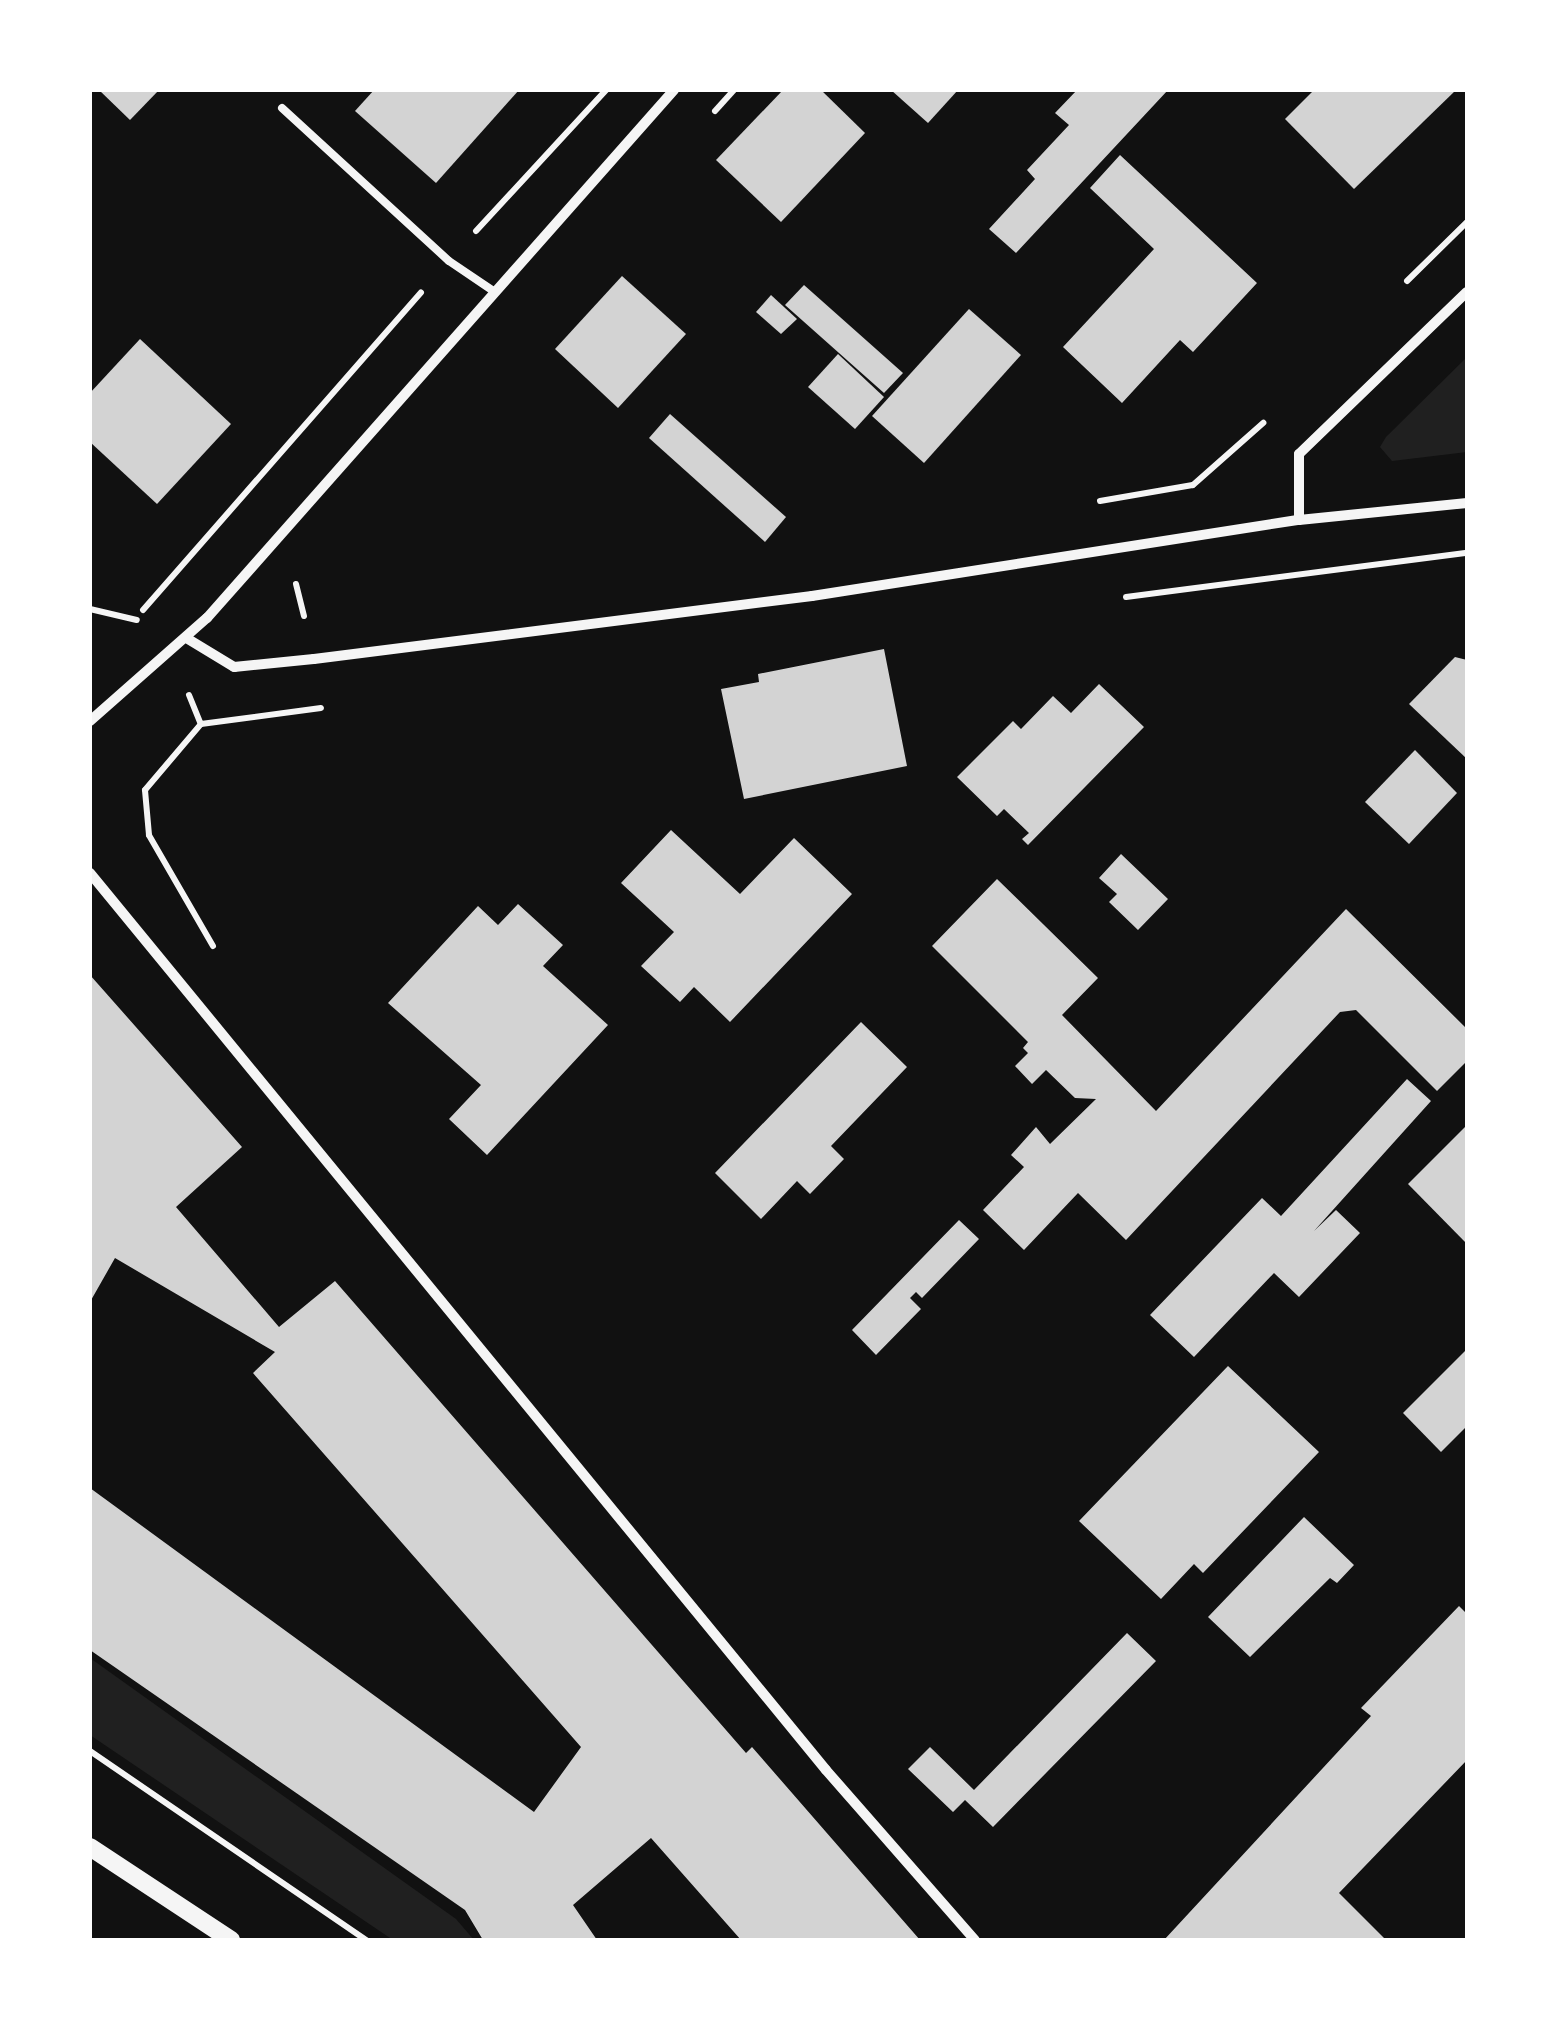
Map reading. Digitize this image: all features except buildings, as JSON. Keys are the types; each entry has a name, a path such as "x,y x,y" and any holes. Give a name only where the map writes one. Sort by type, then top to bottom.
{"street":[{"path":"90,721 188,639 492,290 674,90"},
{"path":"1299,520 1299,454 1467,292"},
{"path":"188,639 234,668 314,660 812,596 1299,520 1467,503"},
{"path":"90,874 813,1754 975,1940"},
{"path":"90,1846 232,1940"}],"lane":[{"path":"282,108 449,261 492,290"}],"path":[{"path":"135,618 449,261 606,90"},
{"path":"1398,290 1467,222"},
{"path":"1096,502 1193,485 1275,411"},
{"path":"1120,598 1467,553"},
{"path":"223,964 149,835 145,790 201,724 330,706"},
{"path":"90,1751 366,1940"}],"shaded area":[{"path":"1467,357 1467,452 1392,461 1380,447 1386,437"},
{"path":"90,1658 456,1919 474,1940 393,1940 90,1735"}]}
